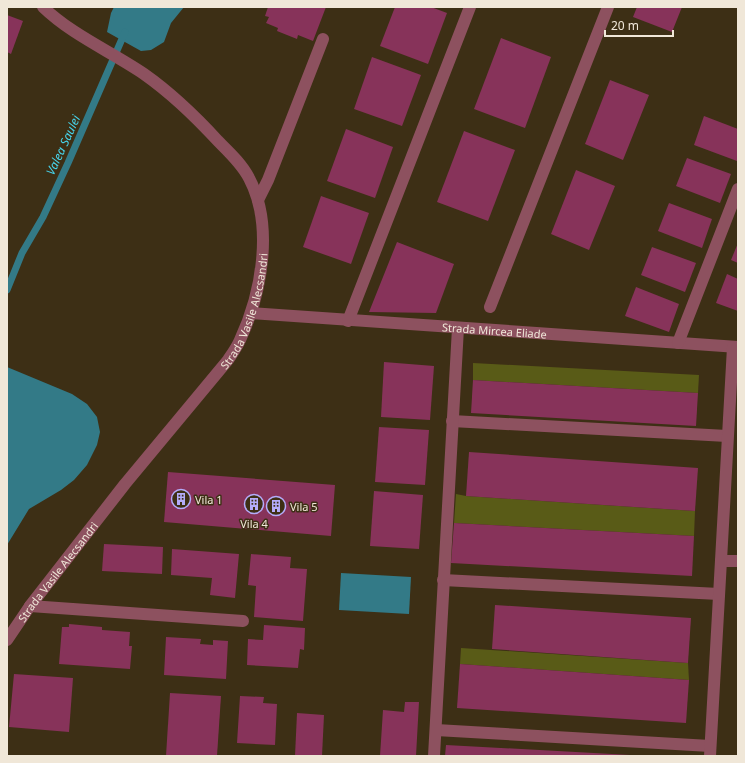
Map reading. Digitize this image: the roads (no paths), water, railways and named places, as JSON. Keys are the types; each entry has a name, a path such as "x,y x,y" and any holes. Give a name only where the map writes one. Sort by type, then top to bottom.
{"street":[{"name":"Strada Vasile Alecsandri","path":"7,640 30,606 125,484 223,366 240,341 251,313 257,290 262,251 262,222 258,200 249,177 232,155 198,120 158,84 73,32 54,18 43,7"},
{"path":"348,321 470,7"},
{"path":"490,307 608,7"},
{"path":"258,200 268,180 323,39"},
{"path":"678,343 738,189"},
{"name":"Strada Mircea Eliade","path":"251,313 735,347"},
{"path":"434,756 458,328"},
{"path":"436,730 710,751 728,436 735,347"},
{"path":"452,421 728,436"},
{"path":"721,561 738,561"},
{"path":"444,580 719,594"},
{"path":"30,606 243,621"}],"water":[{"path":"114,7 184,7 171,23 164,42 151,50 141,51 107,32 111,13"},
{"path":"7,367 72,394 87,404 97,417 100,432 97,445 87,465 74,480 61,490 29,509 7,545"},
{"path":"341,573 411,577 409,614 339,610"}],"waterway":[{"name":"Valea Saulei","path":"7,290 22,253 43,217 68,163 125,32"}],"place":[{"name":"Vila 1","path":"181,499"},
{"name":"Vila 4","path":"254,504"},
{"name":"Vila 5","path":"276,506"}]}
